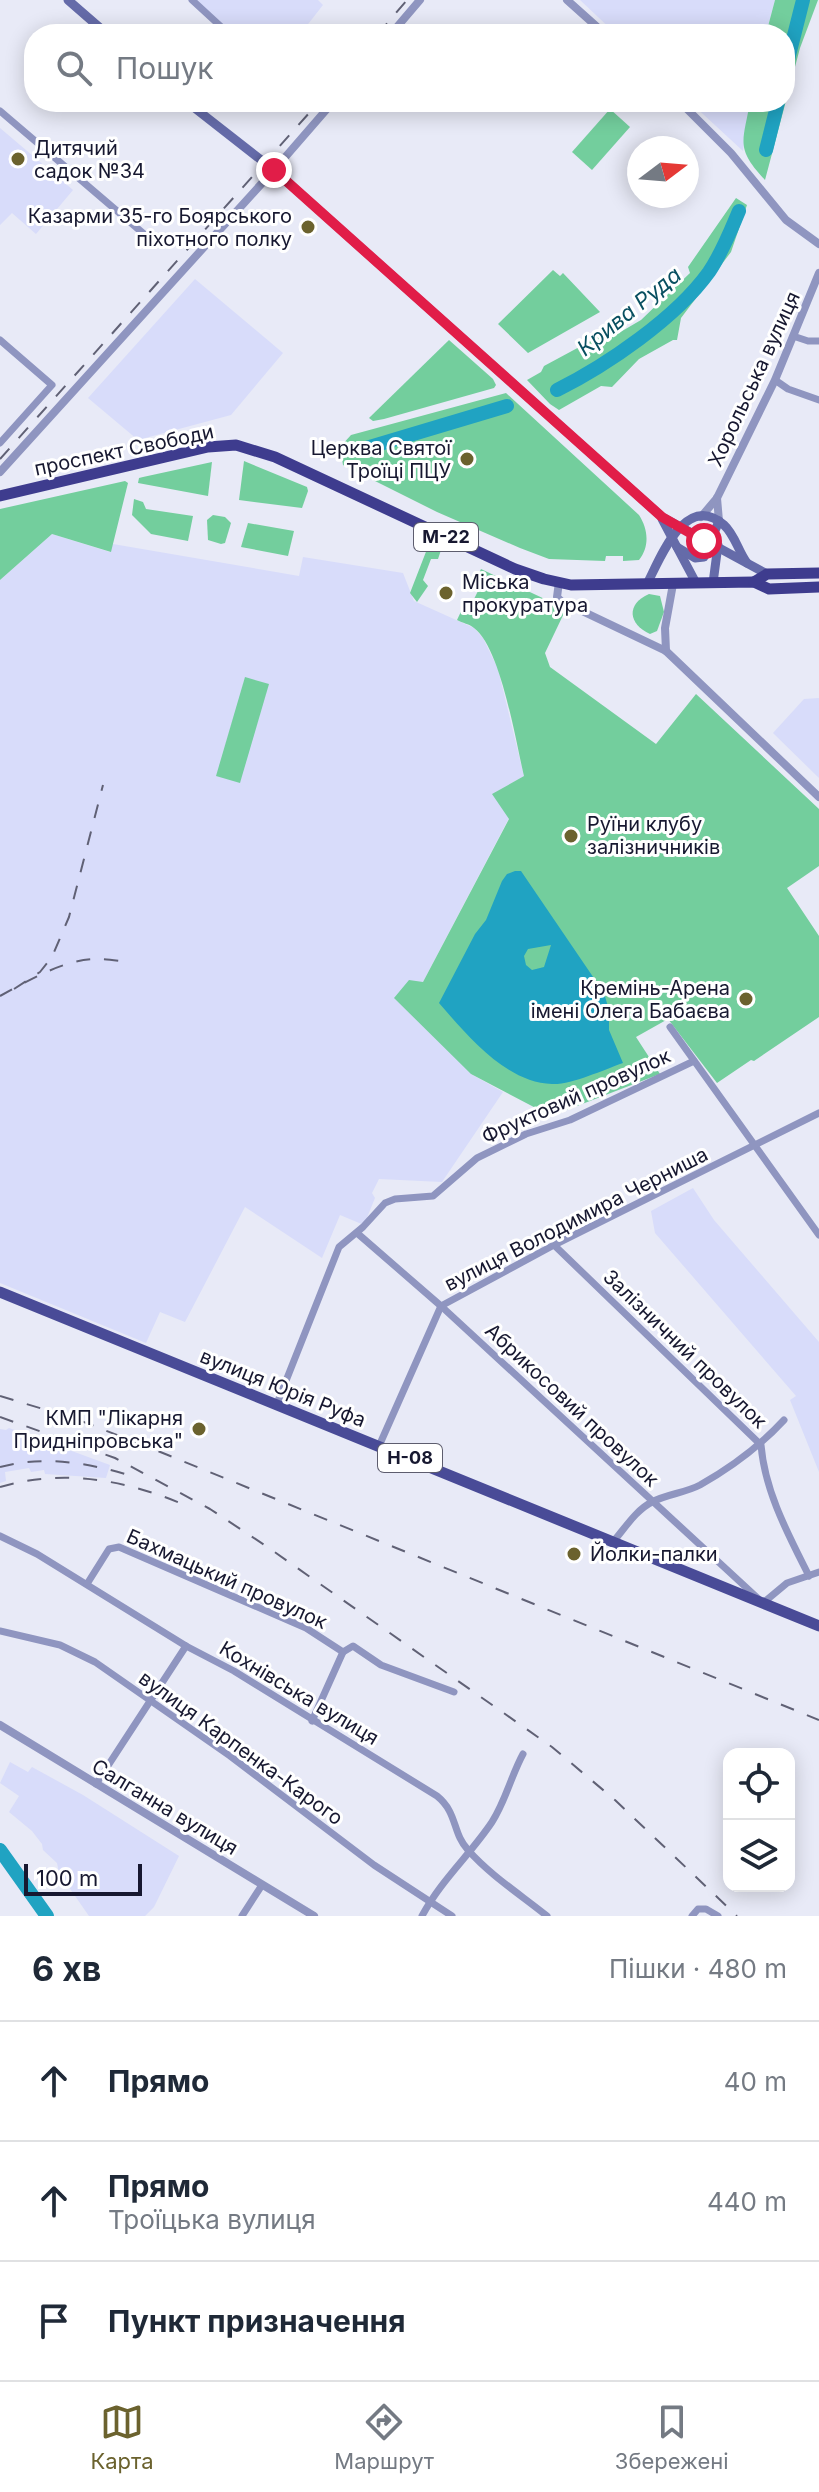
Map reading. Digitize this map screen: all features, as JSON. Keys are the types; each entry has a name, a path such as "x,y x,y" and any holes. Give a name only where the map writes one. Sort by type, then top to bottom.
{"highway":[{"name":"проспект Свободи","path":"0,496 208,447 236,445 275,457 515,569 571,585 754,582 769,589 819,587"},
{"path":"754,582 767,574 819,573"}],"main road":[{"path":"68,0 96,24"},
{"path":"200,112 274,170 662,517 696,583"},
{"path":"647,584 691,518 719,521 727,527 745,561 753,567"},
{"path":"675,538 690,555 700,559 710,547 719,521"},
{"path":"675,538 710,547"},
{"path":"690,555 688,549 691,542 697,539 767,574"},
{"path":"710,547 713,583"},
{"name":"вулиця Юрія Руфа","path":"0,1292 819,1626"}],"street":[{"path":"192,0 218,24"},
{"path":"400,24 420,0"},
{"path":"567,0 594,24"},
{"path":"0,111 144,234"},
{"path":"0,472 324,112"},
{"path":"690,112 731,153 786,220 819,244"},
{"name":"Хорольська вулиця","path":"701,517 717,498 775,380 818,279"},
{"path":"793,336 819,341"},
{"path":"0,340 52,385 0,443"},
{"path":"775,380 788,389 819,400"},
{"path":"717,498 719,521"},
{"path":"559,582 557,597 561,601 666,651 819,797"},
{"path":"666,651 665,628 673,584"},
{"path":"670,1027 819,1235"},
{"name":"Фруктовий провулок","path":"276,1406 339,1247 385,1203 395,1199 433,1196 477,1158 526,1134 570,1120 694,1061"},
{"name":"вулиця Володимира Черниша","path":"379,1446 441,1306 554,1245 819,1113"},
{"name":"Абрикосовий провулок","path":"357,1233 441,1306 763,1603"},
{"name":"Залізничний провулок","path":"554,1245 761,1445 763,1468 780,1516 809,1576"},
{"path":"613,1542 639,1511 652,1502 696,1487 761,1445 784,1420"},
{"name":"Кохнівська вулиця","path":"0,1536 234,1671 312,1721 390,1765 446,1803 468,1851 547,1916"},
{"name":"Бахмацький провулок","path":"87,1584 109,1549 119,1547 306,1628 343,1652 353,1646 381,1665 454,1692"},
{"path":"763,1603 787,1583 819,1572"},
{"name":"вулиця Карпенка-Карого","path":"0,1631 78,1652 230,1756 374,1865 452,1916"},
{"path":"96,1784 152,1703 186,1646"},
{"path":"312,1721 343,1652"},
{"name":"Салганна вулиця","path":"0,1725 314,1916"},
{"path":"422,1916 430,1901 491,1822 506,1796 523,1754"},
{"path":"242,1916 262,1885"},
{"path":"695,1913 706,1909 718,1916"}],"shaded area":[{"path":"196,0 318,0 323,5 308,24 223,24"},
{"path":"580,0 775,0 769,24 605,24"},
{"path":"701,112 749,112 743,151"},
{"name":"Дитячий садок №34","path":"0,128 73,190 36,234 12,213 0,225"},
{"path":"195,279 283,353 231,415 138,440 88,398"},
{"path":"52,534 110,552 113,544 299,576 303,557 403,573 414,601 474,628 483,638 498,669 524,776 493,794 509,818 423,982 471,1074 503,1092 442,1182 379,1179 364,1225 340,1215 322,1258 245,1207 185,1322 160,1312 146,1343 0,1283 0,580"},
{"path":"819,698 819,778 773,733 804,699"},
{"path":"693,1188 714,1220 819,1342 819,1472 790,1400 796,1396 655,1233 651,1211"},
{"path":"9,1428 110,1465 106,1478 45,1474 44,1470 31,1472 29,1468 5,1472 6,1481 0,1483 0,1429"},
{"path":"10,1762 28,1772 32,1767 83,1795 179,1856 154,1907 145,1916 89,1916 59,1873 57,1863 43,1850 32,1831 9,1812 19,1796 0,1783"}],"green space":[{"path":"775,0 818,0 795,67 795,24 769,24"},
{"path":"607,112 613,112 630,127 592,170 572,152"},
{"path":"748,112 783,112 765,180 745,152"},
{"path":"736,198 747,205 731,252 681,318 677,340 639,359 612,387 601,386 559,410 550,404 527,380 541,372 544,366 609,331 617,334 641,320 690,273 688,267"},
{"path":"553,270 560,276 563,273 600,312 528,353 498,324"},
{"path":"449,340 493,379 494,388 384,419 373,421 369,418"},
{"path":"506,393 639,515 646,538 639,560 623,561 623,556 606,556 605,561 549,559 437,512 343,465 340,447 351,435"},
{"path":"244,461 307,487 302,508 239,500"},
{"path":"212,462 208,496 138,483 139,478"},
{"path":"125,481 128,483 111,552 52,534 0,580 0,509"},
{"path":"134,499 143,502 146,509 193,516 188,541 151,534 132,515"},
{"path":"213,515 225,517 231,523 225,543 208,540 207,520"},
{"path":"248,523 294,531 288,556 241,547"},
{"path":"429,544 441,550 438,559 431,559 423,580 428,586 417,602 410,593"},
{"path":"481,569 566,609 545,653 550,667 656,744 696,694 819,809 819,866 787,888 819,936 819,1017 717,1083 668,1019 636,1037 660,1074 551,1116 471,1074 394,998 409,980 423,982 509,819 492,794 524,776 506,697 492,655 474,628 457,620 465,603 472,603 482,583 477,577"},
{"path":"649,594 660,596 664,612 657,631 650,634 637,625 633,614 636,603"},
{"path":"245,677 269,684 240,783 216,776"}],"water":[{"path":"521,871 604,993 609,1010 609,1030 623,1063 568,1082 535,1082 488,1055 439,1003 475,934 486,920 507,874","holes":["551,945 544,967 532,970 526,965 524,956 528,949"]}],"waterway":[{"name":"Крива Руда","path":"795,32 803,0"},
{"name":"Крива Руда","path":"766,150 776,112"},
{"name":"Крива Руда","path":"557,390 618,354 678,306 714,265 739,211"},
{"name":"Крива Руда","path":"363,449 507,406"},
{"name":"Крива Руда","path":"0,1850 47,1916"}],"railway":[{"path":"387,24 407,0"},
{"path":"0,459 310,112"},
{"path":"14,989 40,972 52,957 69,917 103,785"},
{"path":"0,996 72,963 97,959 129,962"},
{"path":"0,1396 76,1419 148,1447 819,1720"},
{"path":"0,1417 115,1458 210,1509 266,1546 552,1747 615,1800 737,1916"},
{"path":"0,1467 17,1463 66,1462 132,1476"},
{"path":"0,1487 46,1479 91,1479 136,1488 180,1503"}],"place":[{"name":"Дитячий садок №34","path":"18,159"},
{"name":"Казарми 35-го Боярського піхотного полку","path":"308,227"},
{"name":"Церква Святої Троїці ПЦУ","path":"467,459"},
{"name":"Міська прокуратура","path":"446,593"},
{"name":"Руїни клубу залізничників","path":"571,836"},
{"name":"Кремінь-Арена імені Олега Бабаєва","path":"746,999"},
{"name":"КМП \"Лікарня Придніпровська\"","path":"199,1429"},
{"name":"Йолки-палки","path":"574,1554"}],"route":[{"path":"274,170 662,517 704,541"}]}
